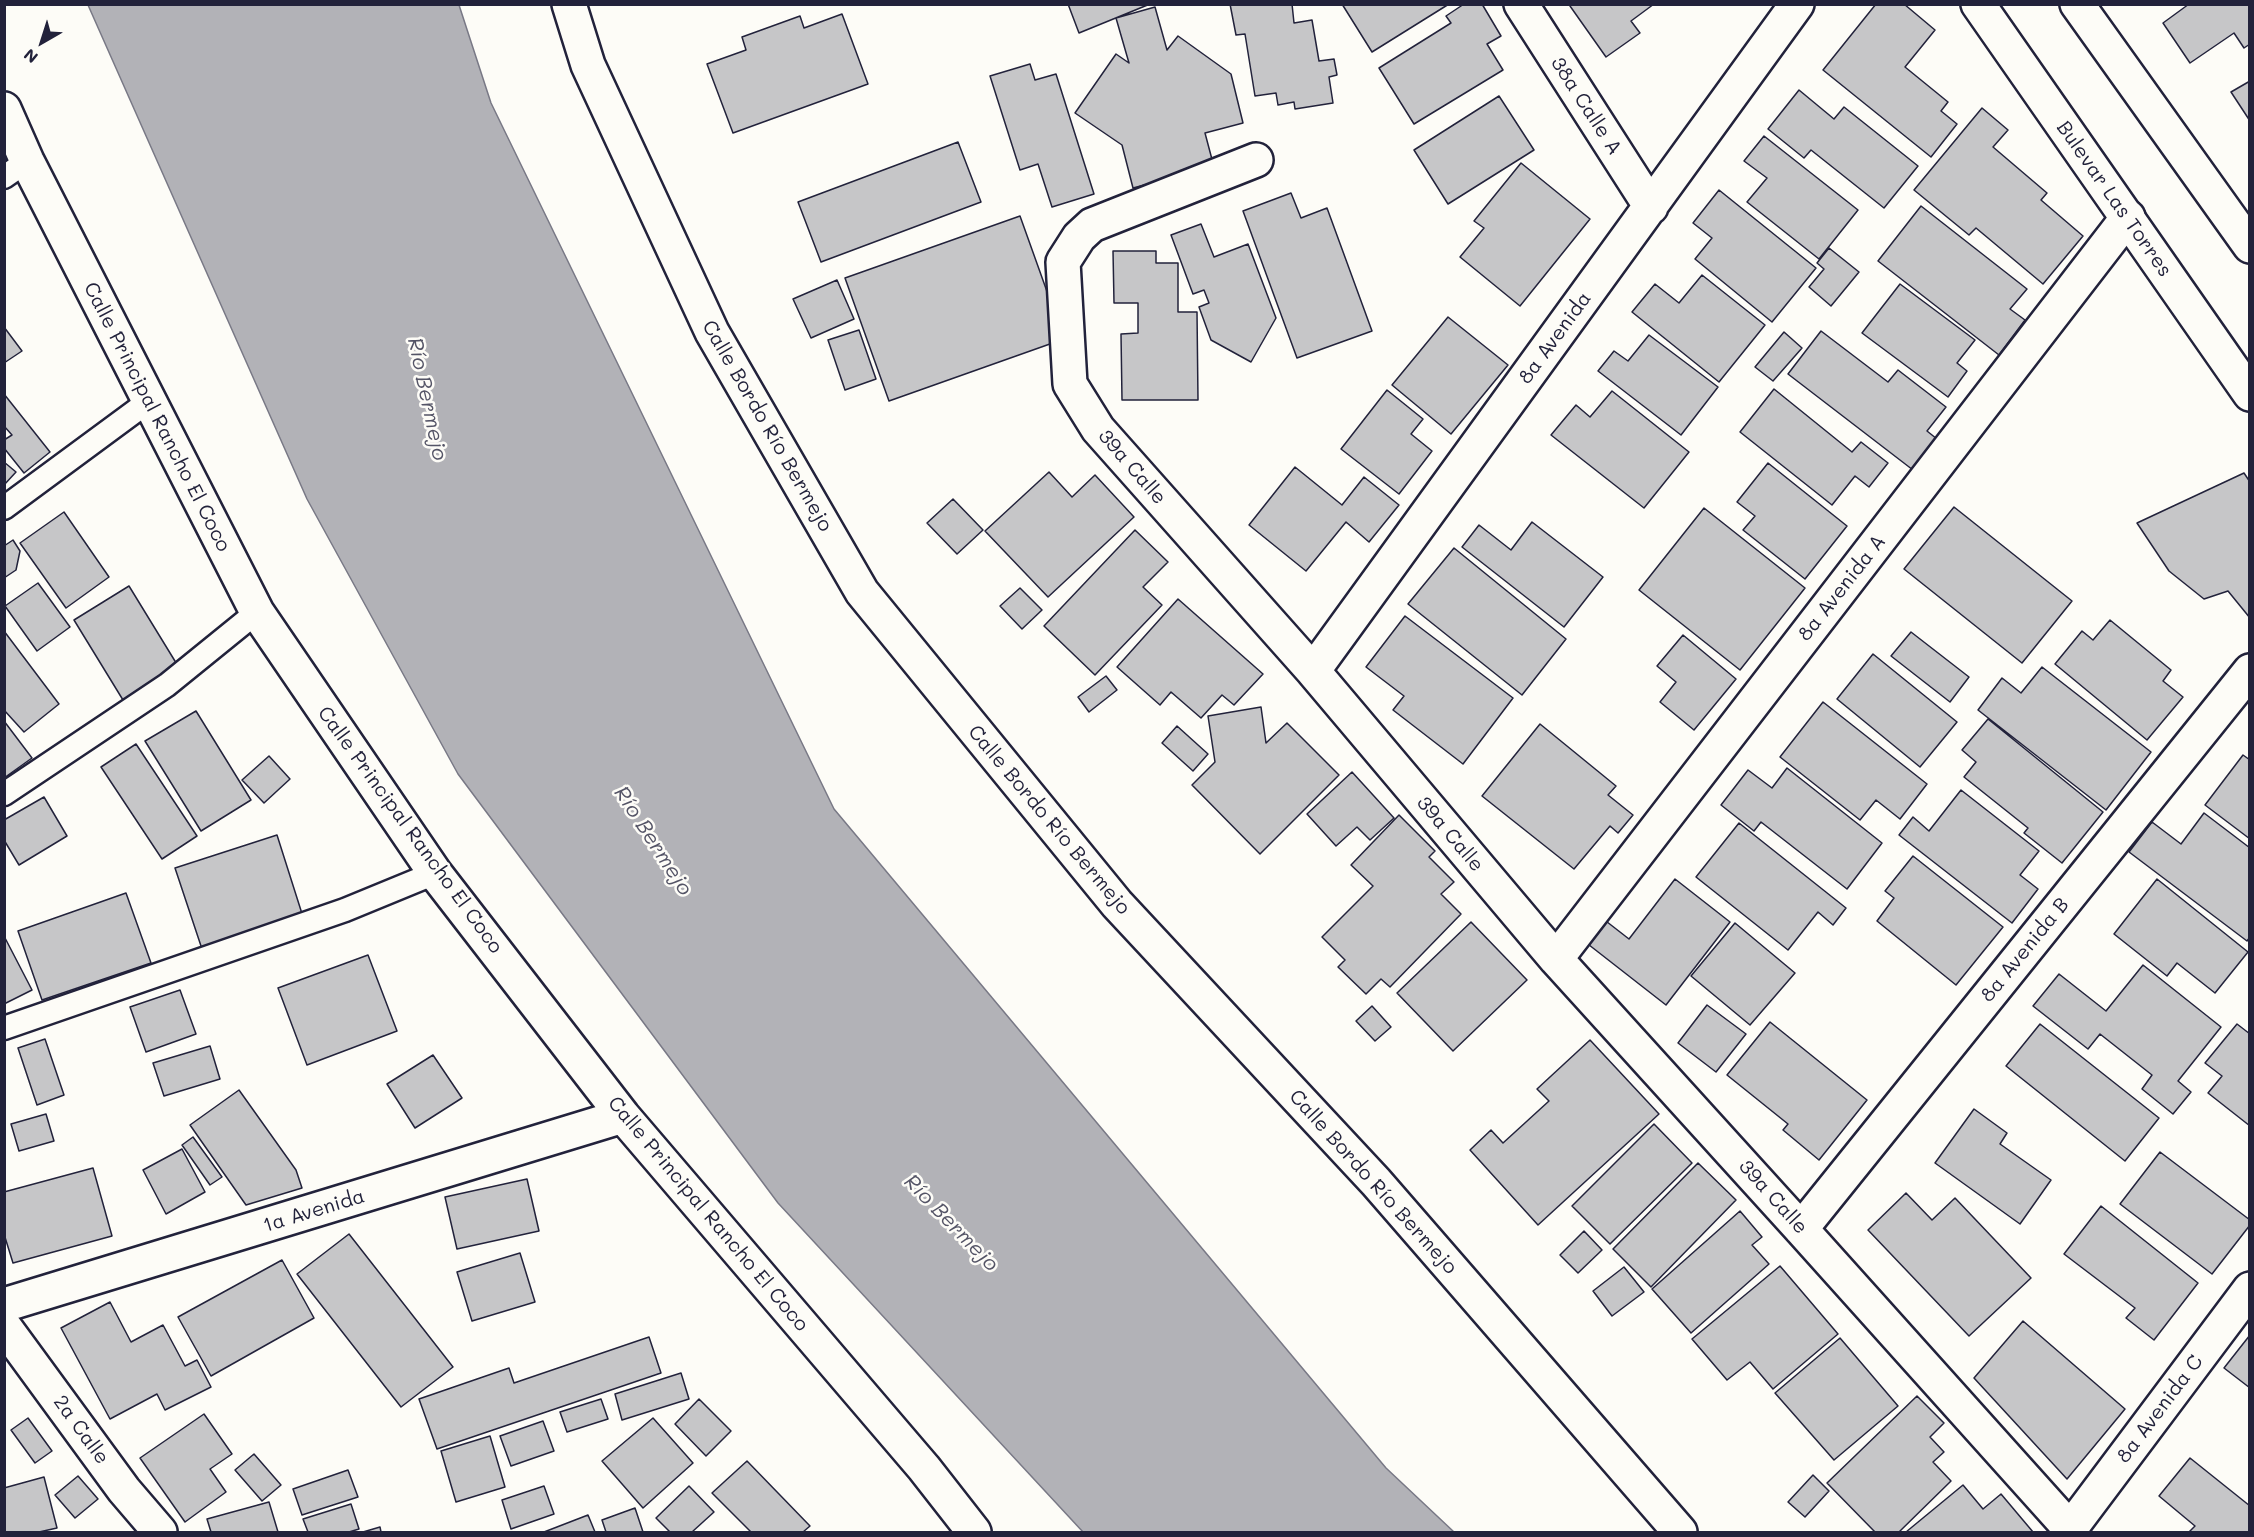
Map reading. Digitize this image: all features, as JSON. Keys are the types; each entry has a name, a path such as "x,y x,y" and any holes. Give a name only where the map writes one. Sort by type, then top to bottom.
{"street":[{"name":"Calle Bordo Río Bermejo","path":"569,4 588,65 712,332 862,592 1117,904 1376,1182 1680,1533"},
{"name":"38a Calle A","path":"1521,4 1651,207"},
{"name":"8a Avenida","path":"1313,671 1797,4"},
{"name":"Bulevar Las Torres","path":"1978,4 2250,394"},
{"path":"2077,4 2250,246"},
{"name":"Calle Principal Rancho El Coco","path":"4,109 16,169 149,401 257,612 435,873 623,1116 924,1468 973,1532"},
{"name":"39a Calle","path":"1256,160 1092,225 1079,237 1063,261 1070,384 1098,429 1313,671 1556,959 1802,1229 2072,1531"},
{"name":"8a Avenida A","path":"1556,959 2128,217"},
{"name":"8a Avenida B","path":"1802,1229 2250,671"},
{"name":"1a Avenida","path":"4,1305 623,1116"},
{"name":"8a Avenida C","path":"2072,1531 2250,1289"},
{"name":"2a Calle","path":"4,1326 124,1490 160,1533"}],"lane":[{"path":"4,508 149,401"},
{"path":"4,794 167,685 257,612"},
{"path":"4,1028 345,910 435,873"}],"water":[{"name":"Río Bermejo","path":"88,5 459,5 491,103 834,809 1386,1468 1454,1532 1083,1532 778,1203 458,774 307,499"}],"building":[{"path":"1068,4 1150,4 1079,33"},
{"path":"1230,4 1292,4 1294,23 1312,20 1319,61 1334,59 1337,75 1329,77 1333,103 1295,109 1294,102 1278,105 1276,93 1255,96 1245,34 1236,35"},
{"path":"1342,4 1449,4 1372,52"},
{"path":"1464,4 1482,4 1501,36 1487,44 1503,70 1414,124 1379,68 1451,23 1446,16"},
{"path":"1572,4 1654,4 1631,21 1640,33 1606,57 1570,6"},
{"path":"1876,4 1904,4 1935,30 1905,67 1948,102 1941,111 1957,124 1931,157 1823,70"},
{"path":"2189,4 2250,4 2250,44 2244,48 2234,33 2190,63 2163,23"},
{"path":"1155,7 1167,50 1178,36 1231,74 1243,123 1205,133 1214,167 1133,188 1122,145 1075,113 1116,54 1129,63 1116,18"},
{"path":"842,14 868,84 733,133 707,64 746,50 742,37 800,16 804,28"},
{"path":"1030,64 1035,80 1056,74 1094,194 1052,207 1038,164 1020,170 990,76"},
{"path":"2250,81 2250,121 2231,92"},
{"path":"1799,90 1834,119 1844,107 1918,166 1884,208 1811,150 1804,158 1768,129"},
{"path":"1499,96 1534,150 1448,204 1414,150"},
{"path":"1982,108 2008,130 1993,147 2047,193 2041,200 2083,236 2043,284 1976,228 1969,235 1914,190"},
{"path":"1764,136 1858,210 1819,259 1747,202 1767,178 1744,161"},
{"path":"958,142 981,202 821,262 798,202"},
{"path":"1521,163 1590,219 1520,306 1460,257 1484,228 1474,221"},
{"path":"1719,190 1816,268 1772,322 1695,259 1712,238 1693,223"},
{"path":"1291,193 1301,218 1327,208 1372,331 1297,358 1243,211"},
{"path":"1921,206 2027,289 2010,309 2025,320 1999,355 1878,261"},
{"path":"1020,216 1064,339 889,401 845,278"},
{"path":"1201,224 1214,257 1248,244 1276,318 1251,362 1211,340 1199,307 1209,303 1204,290 1193,294 1171,235"},
{"path":"1829,248 1859,272 1831,306 1809,287 1824,269 1817,263"},
{"path":"1113,251 1156,251 1156,263 1178,263 1178,312 1197,312 1198,400 1122,400 1121,334 1138,333 1138,303 1114,303"},
{"path":"1702,275 1765,325 1719,382 1632,312 1655,284 1679,303"},
{"path":"837,280 854,319 811,338 793,299"},
{"path":"1900,284 1975,340 1957,363 1967,371 1948,397 1862,333"},
{"path":"1448,317 1508,365 1451,434 1392,385"},
{"path":"4,327 22,351 4,363"},
{"path":"859,330 876,379 845,390 828,340"},
{"path":"1821,331 1888,382 1898,370 1946,407 1927,431 1937,439 1913,470 1788,374"},
{"path":"1784,332 1802,348 1773,381 1755,367"},
{"path":"1649,335 1718,387 1681,435 1598,371 1614,351 1628,361"},
{"path":"1774,389 1852,452 1861,442 1888,463 1869,487 1855,476 1832,505 1740,432"},
{"path":"1387,390 1423,419 1411,434 1432,451 1399,494 1341,449"},
{"path":"1612,391 1689,452 1644,508 1551,435 1576,405 1590,417"},
{"path":"4,394 50,452 24,473 4,448 4,440 12,435 4,426"},
{"path":"4,462 16,472 4,485"},
{"path":"1768,463 1847,526 1805,579 1743,530 1755,516 1737,502"},
{"path":"1295,467 1342,505 1364,477 1399,505 1369,542 1346,522 1306,571 1249,525"},
{"path":"1049,472 1072,497 1095,475 1134,517 1048,597 985,531"},
{"path":"2244,473 2250,482 2250,618 2228,591 2204,599 2169,571 2137,523"},
{"path":"953,499 983,530 957,554 927,523"},
{"path":"1954,507 2072,601 2022,663 1904,569"},
{"path":"1704,508 1805,588 1740,670 1639,590"},
{"path":"64,512 109,577 66,608 20,543"},
{"path":"1532,522 1603,577 1564,627 1462,547 1479,525 1511,550"},
{"path":"1135,530 1168,562 1143,587 1162,605 1095,675 1044,626"},
{"path":"13,540 20,551 16,570 4,578 4,546"},
{"path":"1454,548 1566,639 1522,695 1408,604"},
{"path":"38,583 70,627 37,651 5,606"},
{"path":"129,586 178,666 123,700 74,620"},
{"path":"1020,588 1042,610 1022,629 1000,606"},
{"path":"1178,599 1263,674 1234,705 1222,695 1201,718 1171,692 1160,705 1117,667"},
{"path":"1405,616 1513,698 1463,764 1393,710 1404,696 1366,667"},
{"path":"2110,620 2171,670 2163,681 2183,697 2147,740 2055,664 2082,631 2093,640"},
{"path":"4,631 59,704 24,732 4,710"},
{"path":"1911,632 1969,677 1950,702 1891,656"},
{"path":"1683,635 1736,679 1694,730 1660,702 1676,682 1657,666"},
{"path":"1873,654 1957,722 1920,767 1837,699"},
{"path":"2042,667 2151,752 2106,810 1978,710 2002,678 2021,693"},
{"path":"1106,676 1117,690 1089,712 1078,697"},
{"path":"1823,702 1927,784 1900,819 1876,800 1860,820 1780,757"},
{"path":"1261,707 1266,743 1287,723 1339,775 1260,854 1192,785 1215,762 1208,716"},
{"path":"196,711 251,800 201,831 145,741"},
{"path":"1988,719 2103,812 2062,863 2024,833 2028,828 1964,777 1976,762 1962,750"},
{"path":"4,721 32,758 4,778"},
{"path":"1540,724 1616,786 1608,795 1633,815 1618,833 1610,826 1574,869 1482,796"},
{"path":"1177,726 1208,754 1193,771 1162,743"},
{"path":"136,744 197,836 162,859 101,767"},
{"path":"2243,755 2250,760 2250,839 2205,805"},
{"path":"269,756 290,779 264,803 242,780"},
{"path":"1787,768 1882,843 1847,889 1761,822 1754,831 1721,805 1748,770 1772,788"},
{"path":"1352,772 1394,818 1370,840 1357,827 1336,846 1307,814"},
{"path":"1961,790 2039,851 2020,875 2038,889 2012,923 1899,835 1913,817 1929,831"},
{"path":"44,797 67,836 19,865 4,840 4,820"},
{"path":"2204,813 2250,848 2250,937 2247,941 2129,852 2152,822 2181,844"},
{"path":"1399,815 1435,851 1429,857 1454,882 1441,894 1461,914 1390,987 1381,979 1366,994 1338,967 1345,960 1322,937 1373,886 1351,865"},
{"path":"1739,823 1846,908 1833,925 1818,912 1788,950 1696,877"},
{"path":"277,835 304,920 203,952 175,868"},
{"path":"1913,856 2003,927 1956,985 1877,921 1894,898 1885,891"},
{"path":"1675,879 1730,922 1666,1005 1584,941 1602,918 1629,939"},
{"path":"2157,879 2248,952 2215,993 2177,963 2167,976 2114,934"},
{"path":"126,893 151,963 42,1000 18,931"},
{"path":"1471,922 1527,980 1453,1051 1397,993"},
{"path":"1735,923 1795,973 1750,1025 1691,976"},
{"path":"4,936 32,990 4,1004"},
{"path":"368,955 397,1031 307,1065 278,988"},
{"path":"2143,965 2221,1027 2178,1081 2191,1092 2173,1114 2142,1089 2152,1075 2100,1034 2088,1049 2033,1006 2059,974 2106,1011"},
{"path":"180,990 196,1034 146,1052 130,1007"},
{"path":"1707,1005 1746,1034 1716,1072 1678,1043"},
{"path":"1372,1006 1391,1027 1375,1041 1356,1021"},
{"path":"1770,1022 1867,1100 1819,1160 1783,1130 1788,1124 1727,1075"},
{"path":"2040,1024 2159,1118 2125,1161 2006,1066"},
{"path":"2237,1024 2250,1034 2250,1126 2208,1093 2222,1076 2205,1063"},
{"path":"45,1039 64,1095 37,1105 18,1048"},
{"path":"1590,1040 1659,1114 1538,1225 1470,1150 1491,1130 1503,1143 1549,1101 1537,1089"},
{"path":"210,1046 220,1079 164,1096 153,1063"},
{"path":"433,1055 462,1098 415,1128 387,1084"},
{"path":"239,1090 296,1170 302,1188 246,1205 190,1125"},
{"path":"1974,1109 2007,1133 2000,1144 2051,1180 2020,1224 1935,1163"},
{"path":"46,1114 54,1141 19,1151 11,1124"},
{"path":"1654,1124 1692,1163 1610,1244 1572,1206"},
{"path":"193,1137 222,1177 210,1185 182,1145"},
{"path":"182,1149 205,1192 166,1214 143,1170"},
{"path":"2160,1152 2250,1220 2250,1225 2212,1274 2120,1204"},
{"path":"1698,1163 1736,1200 1651,1287 1613,1249"},
{"path":"93,1168 112,1236 13,1263 4,1234 4,1192"},
{"path":"527,1179 539,1231 457,1249 445,1197"},
{"path":"1906,1193 1932,1220 1955,1198 2031,1278 1969,1336 1868,1230"},
{"path":"2101,1206 2198,1283 2154,1340 2126,1318 2135,1308 2064,1254"},
{"path":"1740,1211 1762,1237 1752,1245 1769,1264 1691,1333 1652,1289"},
{"path":"1584,1231 1602,1250 1578,1273 1560,1255"},
{"path":"349,1234 453,1367 401,1407 297,1274"},
{"path":"520,1253 535,1302 472,1321 457,1272"},
{"path":"282,1260 314,1318 211,1376 178,1317"},
{"path":"1780,1266 1838,1334 1773,1389 1750,1362 1727,1380 1692,1339"},
{"path":"1624,1267 1644,1292 1612,1316 1593,1291"},
{"path":"110,1302 131,1342 163,1325 185,1366 197,1360 211,1387 165,1410 157,1394 110,1419 61,1328"},
{"path":"2023,1321 2125,1409 2067,1479 1974,1378"},
{"path":"2250,1335 2250,1388 2224,1368"},
{"path":"649,1337 661,1373 437,1449 419,1399 509,1368 514,1383"},
{"path":"1840,1338 1898,1406 1834,1460 1775,1393"},
{"path":"681,1373 689,1399 622,1420 615,1394"},
{"path":"1917,1396 1944,1423 1930,1437 1944,1452 1933,1462 1951,1481 1899,1532 1875,1532 1827,1483"},
{"path":"601,1399 608,1419 567,1432 560,1412"},
{"path":"699,1399 731,1431 706,1456 675,1424"},
{"path":"204,1414 232,1454 210,1469 226,1492 185,1522 140,1458"},
{"path":"28,1418 52,1451 35,1463 11,1430"},
{"path":"653,1418 693,1463 643,1508 602,1461"},
{"path":"543,1421 554,1451 511,1466 500,1436"},
{"path":"490,1436 505,1487 456,1502 441,1451"},
{"path":"254,1454 281,1485 262,1501 235,1470"},
{"path":"2190,1458 2250,1506 2250,1532 2189,1532 2195,1526 2159,1496"},
{"path":"747,1461 810,1526 803,1532 751,1532 712,1493"},
{"path":"348,1470 358,1497 302,1515 293,1489"},
{"path":"1813,1475 1829,1491 1805,1517 1788,1502"},
{"path":"78,1476 98,1499 75,1518 55,1495"},
{"path":"44,1477 57,1528 39,1532 4,1532 4,1488"},
{"path":"1963,1485 1983,1509 2001,1494 2033,1532 1906,1532"},
{"path":"544,1486 554,1514 511,1529 502,1500"},
{"path":"689,1486 714,1512 692,1532 670,1532 656,1518"},
{"path":"269,1502 278,1532 211,1532 207,1519"},
{"path":"351,1504 359,1529 349,1532 308,1532 303,1519"},
{"path":"635,1508 643,1532 606,1532 602,1520"},
{"path":"588,1515 595,1532 544,1532"},
{"path":"380,1527 381,1532 363,1532"}]}
